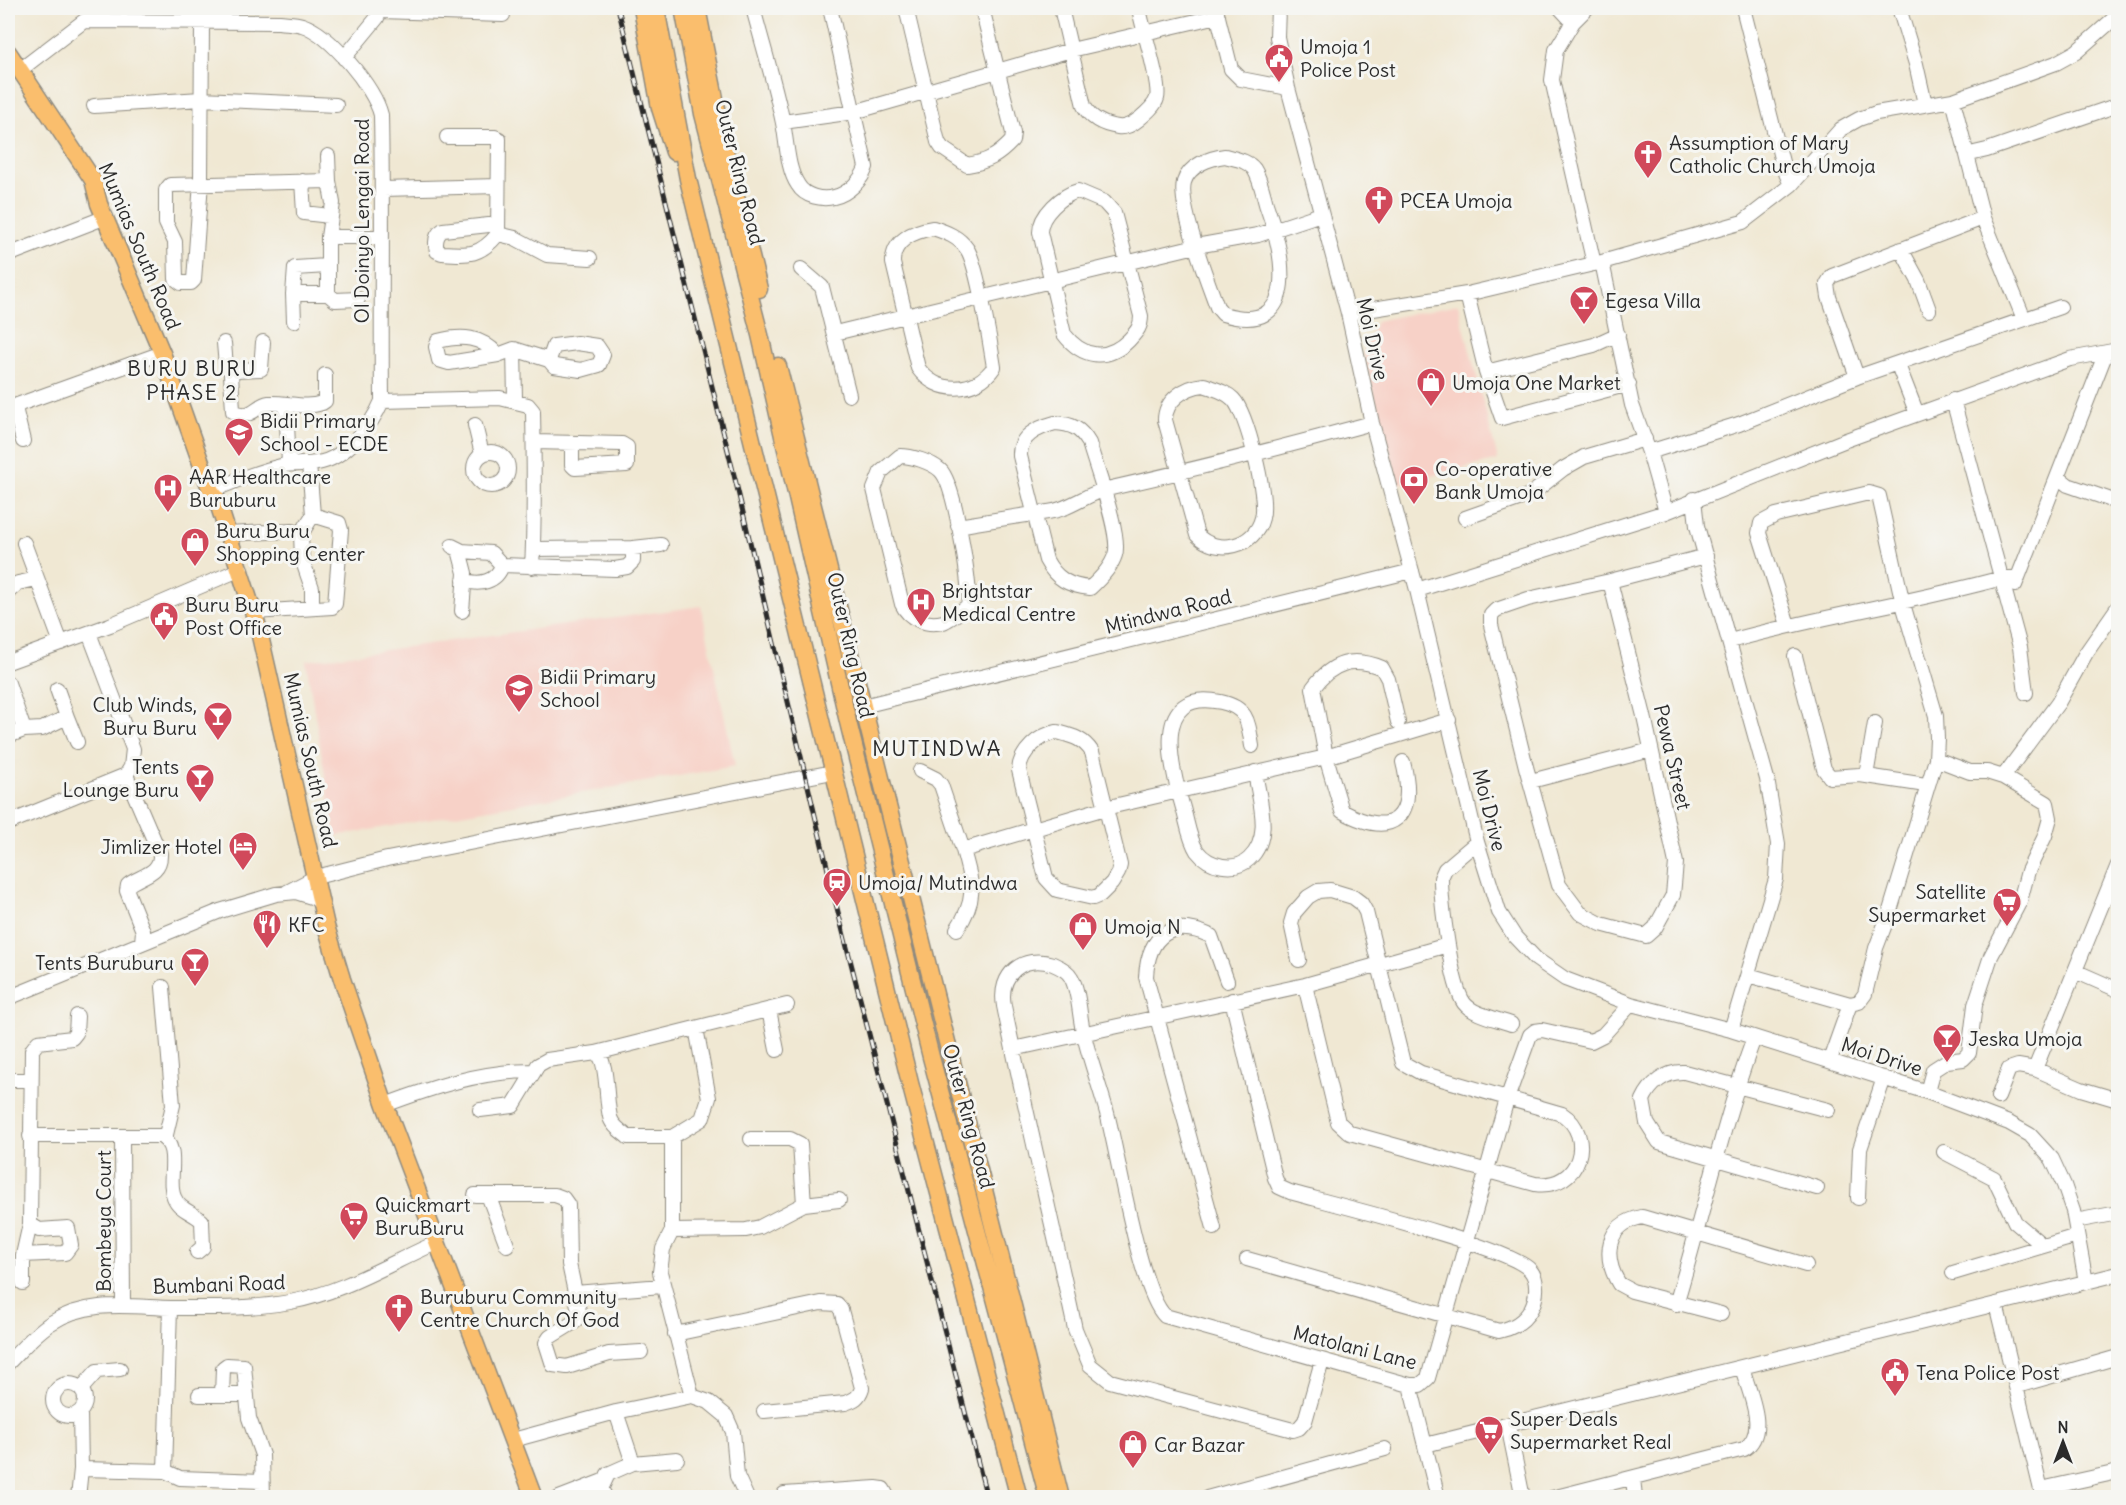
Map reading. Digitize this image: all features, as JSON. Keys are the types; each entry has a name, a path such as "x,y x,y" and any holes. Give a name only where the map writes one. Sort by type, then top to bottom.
{"main road":[{"path":"642,8 660,108 675,154 688,179"},
{"path":"656,8 688,179 760,462 833,772 910,1083 1019,1497"},
{"name":"Outer Ring Road","path":"683,8 721,192 760,335 828,641 931,1057 1046,1490"},
{"path":"696,8 728,164 1059,1497"},
{"name":"Mumias South Road","path":"8,52 93,180 106,218 162,352 211,491 216,497 254,612 322,905 342,979 385,1105 535,1497"},
{"path":"721,192 728,164"},
{"path":"1046,1490 1059,1497"}],"street":[{"path":"344,58 381,9 503,15 502,8"},
{"path":"753,8 783,122 794,177 798,187 808,195 827,199 839,196 853,186 863,176 866,167 830,8"},
{"path":"906,8 928,92 938,142 942,148 967,165 986,162 998,155 1012,141 1013,133 982,8"},
{"path":"1061,8 1084,106 1089,115 1120,127 1131,125 1156,101 1158,89 1143,34 1139,8"},
{"name":"Moi Drive","path":"1278,8 1277,37 1288,88 1348,313 1372,423 1417,590 1476,842 1499,912 1515,937 1536,959 1565,979 1631,1004 1731,1030 1927,1092 2009,1123 2030,1135 2043,1148 2057,1168 2075,1221 2086,1282"},
{"path":"1560,8 1573,22"},
{"path":"1587,8 1573,22 1556,50 1552,80 1618,334 1632,405 1647,446 1666,512"},
{"path":"1743,8 1791,185"},
{"path":"1899,8 1916,64 1925,105"},
{"path":"783,122 854,112 998,70 1071,50 1143,34 1217,12 1234,74 1241,79 1288,88"},
{"name":"Ol Doinyo Lengai Road","path":"20,70 84,14 202,22 279,21 303,26 320,36 344,58 378,103 381,115 382,401"},
{"path":"1348,313 1467,294 1598,263 1743,222 1791,185 1841,129 1876,113 1953,100 2056,63 2076,51 2118,15"},
{"path":"202,22 201,182 194,280 191,283 181,283 175,276 175,243 166,223 166,190 173,184 201,182 329,181"},
{"path":"94,106 201,99 336,105"},
{"path":"1953,100 1983,218 2024,319"},
{"path":"1965,150 1970,154 1987,150 2118,105"},
{"path":"447,137 495,136 499,139 498,229 547,255 591,258"},
{"path":"328,156 329,181 333,197 328,237 328,294"},
{"path":"1225,156 1246,162 1254,170 1274,227 1283,287 1266,313 1252,319 1222,314 1217,307 1196,246 1184,194 1185,181 1194,168 1209,158 1225,156"},
{"path":"302,181 303,210 309,214 330,216"},
{"path":"383,189 498,186"},
{"path":"1078,191 1086,192 1111,206 1125,264 1141,324 1139,330 1121,348 1109,355 1100,356 1071,343 1064,334 1052,282 1040,225 1043,218 1070,193 1078,191"},
{"path":"834,333 1196,246 1258,235 1274,227 1321,214"},
{"path":"8,255 106,218"},
{"path":"1857,377 1828,297 1827,284 1837,272 1983,218"},
{"path":"933,228 948,232 963,243 970,252 980,298 994,367 990,373 967,387 957,390 926,379 918,368 904,318 892,254 906,237 920,230 933,228"},
{"path":"328,237 380,237"},
{"path":"1901,249 1918,280 1929,310"},
{"path":"294,321 295,268 327,266"},
{"path":"801,269 822,287 849,395"},
{"path":"294,294 328,294 335,300 358,299"},
{"path":"1467,294 1486,372 1502,418 1629,384"},
{"path":"1465,518 1530,495 1563,469 1584,457 1647,446 1738,424 1857,377 1898,365 2060,307"},
{"path":"1486,372 1594,345 1618,334"},
{"path":"224,343 226,366 232,371 261,369 263,342"},
{"path":"514,349 515,399"},
{"path":"498,355 514,349 549,360"},
{"path":"23,441 16,412 17,405 162,352"},
{"path":"1417,590 1666,512 1694,499 1953,400 2070,359 2112,352"},
{"path":"2008,603 2058,477 2112,352"},
{"path":"1898,365 1917,414"},
{"path":"232,371 230,378 233,411 251,414 267,404 322,404 325,401 325,375"},
{"path":"1191,386 1204,386 1222,391 1240,408 1253,455 1263,516 1259,526 1241,545 1228,547 1202,541 1197,535 1178,474 1165,412 1168,405 1191,386"},
{"path":"211,491 252,473 332,459 348,446 376,416 382,401 515,399 528,405 532,411 535,468 532,482 532,567"},
{"path":"1953,400 2023,661 2026,693"},
{"path":"286,405 288,465"},
{"path":"958,526 1033,512 1048,513 1065,508 1103,490 1178,474 1372,423"},
{"path":"1068,424 1082,430 1089,442 1116,542 1116,553 1100,579 1090,588 1073,587 1051,571 1033,512 1020,446 1026,437 1046,426 1068,424"},
{"path":"475,425 482,454 474,466 474,472 480,483 492,487 503,482 508,470 504,458 499,454 482,454"},
{"path":"534,442 572,443"},
{"path":"900,456 908,456 940,470 945,477 958,526 968,574 968,606 944,622 915,620 907,615 902,604 874,489 881,472 900,456"},
{"path":"309,464 313,515 301,534 302,559 312,588 312,606"},
{"path":"508,470 535,468"},
{"path":"2058,477 2068,485 2117,502 2118,506"},
{"path":"1748,975 1850,1004 1859,1002 1865,994 1876,948 1889,914 1926,785 1936,759 1936,716 1904,604 1879,496 1869,493 1776,515 1761,523 1759,533 1788,625"},
{"path":"1694,499 1697,526 1767,779 1779,858 1731,1030"},
{"path":"254,612 312,606 332,607 337,600 341,530 339,523 313,515"},
{"path":"227,534 293,531 301,534"},
{"path":"24,543 61,643"},
{"path":"533,549 633,548 661,545"},
{"path":"462,611 464,580 455,548 490,553 502,565 615,569 627,567 633,561 633,548"},
{"path":"1651,750 1531,781 1491,625 1491,615 1496,610 1528,599 1706,556"},
{"path":"464,580 486,582 499,573 502,565"},
{"path":"8,662 89,633 240,569"},
{"name":"Mtindwa Road","path":"863,706 1412,571"},
{"path":"1730,641 1788,625 1904,604 2002,578 2018,578"},
{"path":"8,592 18,583 38,579"},
{"name":"Pewa Street","path":"1531,781 1559,885 1569,899 1580,913 1601,924 1646,936 1655,928 1673,895 1676,863 1610,581"},
{"path":"2003,777 2058,703 2086,653 2118,607"},
{"path":"8,823 126,775 131,767 133,749 89,633"},
{"path":"1795,656 1826,772 1830,777 1866,776 1926,785"},
{"path":"1398,722 1388,679 1382,668 1354,660 1338,664 1322,675 1313,688 1326,757 1342,811 1353,818 1378,824 1389,823 1400,816 1408,798 1409,786 1403,762"},
{"path":"8,683 24,730"},
{"path":"57,689 77,741"},
{"path":"1252,746 1248,722 1243,713 1234,705 1206,699 1186,705 1173,721 1169,735 1177,790 1197,850 1207,861 1227,867 1242,865 1255,853 1263,836 1255,772"},
{"path":"8,736 24,730 42,729 67,717"},
{"path":"963,850 1105,808 1326,757 1449,720"},
{"path":"1866,776 1875,723"},
{"path":"1057,732 1077,737 1087,744 1092,752 1120,865 1112,884 1093,898 1058,890 1051,886 1046,878 1032,828 1019,762 1022,756 1048,734 1057,732"},
{"path":"1927,1092 1933,1070 1947,1061 1963,1059 1969,1053 1975,1005 1991,956 2020,901 2028,871 2050,818 2046,803 2003,777 1987,772 1970,771 1936,759"},
{"path":"920,771 936,779 941,785 963,850 972,899 968,913 957,929"},
{"path":"8,998 146,937 220,911 287,892 316,878 387,859 833,772"},
{"path":"126,775 160,854 157,867 149,875 128,885 127,891 146,937"},
{"path":"1476,842 1445,869 1441,879 1448,945 1463,1002 1471,1009 1511,1024"},
{"path":"2035,1069 2118,868"},
{"path":"1299,960 1292,933 1294,913 1308,897 1318,891 1330,890 1361,903 1366,912 1403,1062 1421,1073 1562,1114 1571,1119 1580,1151 1579,1160 1573,1170 1559,1183 1550,1186 1488,1173 1350,1133 1342,1128 1336,1115 1305,985"},
{"path":"287,892 315,898 322,905"},
{"path":"1214,1228 1146,977 1147,963 1152,949 1170,929 1184,927 1211,936 1227,981"},
{"path":"1013,1049 1305,985 1448,945"},
{"path":"1084,1035 1072,979 1057,965 1033,962 1010,973 1004,982 1002,994 1013,1049 1076,1329 1090,1365 1110,1381 1293,1430 1299,1428 1305,1421 1322,1361"},
{"path":"2077,972 2118,990"},
{"path":"163,987 173,1105 165,1139 171,1148 174,1199 183,1209 202,1221 203,1247 197,1252"},
{"path":"1232,1000 1279,1187 1467,1243 1522,1263 1532,1272 1536,1300 1528,1315 1513,1328 1499,1331 1247,1259"},
{"name":"Matolani Lane","path":"1084,1035 1107,1113 1140,1256 1156,1306 1165,1316 1172,1316 1410,1385 1420,1384 1428,1377 1488,1173 1507,1099 1530,1035 1535,1031 1591,1041 1603,1035 1631,1004"},
{"path":"1830,1060 1850,1004"},
{"path":"480,1110 513,1106 533,1071 547,1060 597,1053 787,1005"},
{"path":"769,1010 777,1050"},
{"path":"23,1283 23,1255 30,1224 30,1080 33,1045 38,1042 72,1038 76,1032 77,1016"},
{"path":"597,1053 603,1060 607,1108 617,1128 628,1137 672,1137 702,1119 709,1098 696,1028"},
{"path":"1676,1304 1697,1235 1715,1159 1737,1084 1754,1038"},
{"path":"1998,1097 2009,1069 2018,1066 2035,1069 2081,1089 2118,1100"},
{"path":"385,1105 437,1085 506,1071 533,1071"},
{"path":"1817,1188 1659,1142 1647,1123 1642,1101 1659,1079 1674,1071 1737,1084 1828,1110"},
{"path":"1858,1198 1860,1149 1884,1078"},
{"path":"8,1080 30,1080"},
{"name":"Bombeya Court","path":"30,1136 160,1136 165,1139"},
{"name":"Bombeya Court","path":"122,1136 123,1305"},
{"path":"672,1137 672,1231 663,1249 660,1272 692,1396"},
{"path":"751,1139 790,1139 800,1144 804,1204"},
{"path":"1944,1152 1994,1178 2015,1222 2042,1245"},
{"path":"507,1245 481,1195 555,1195 563,1198 568,1205 569,1264 579,1311 576,1321 549,1337 546,1343 553,1365 567,1367 609,1354 641,1352"},
{"path":"672,1231 729,1231 760,1227 804,1204 839,1200"},
{"path":"2075,1221 2118,1213"},
{"path":"1721,1314 1676,1304 1632,1291 1619,1284 1613,1274 1608,1254 1609,1246 1622,1225 1642,1217 1697,1235 1806,1265"},
{"path":"23,1255 65,1253 71,1245 68,1228 39,1230 30,1224"},
{"path":"1953,1273 2077,1236"},
{"name":"Bumbani Road","path":"8,1363 51,1323 91,1308 123,1305 170,1308 260,1306 293,1302 341,1287 438,1242"},
{"path":"1425,1445 2118,1274"},
{"path":"575,1293 662,1286"},
{"path":"675,1334 821,1303 837,1304 844,1321 862,1388 860,1393 855,1400 845,1403 764,1411"},
{"path":"1996,1304 2042,1493 2118,1472"},
{"path":"165,1471 170,1308"},
{"path":"2017,1386 2118,1357"},
{"path":"222,1395 222,1368 240,1365 246,1370 249,1418 262,1455 263,1497"},
{"path":"1551,1497 1744,1449 1752,1444 1756,1437 1756,1421 1742,1367"},
{"path":"81,1389 97,1371 120,1369"},
{"path":"78,1497 81,1469 80,1412 84,1405 81,1389 66,1384 58,1388 54,1403 57,1411 72,1416 80,1412"},
{"path":"1410,1385 1438,1497"},
{"path":"199,1395 247,1395"},
{"path":"513,1440 616,1412 692,1396 710,1402 726,1416 733,1432 737,1476 747,1497"},
{"path":"616,1412 633,1463"},
{"path":"1508,1425 1523,1497"},
{"path":"1214,1497 1385,1449"},
{"path":"606,1497 602,1489 603,1481 608,1474 633,1463 677,1459"},
{"path":"81,1469 165,1471 180,1478 262,1481"},
{"path":"1633,1478 1635,1497"},
{"path":"559,1497 603,1481"},
{"path":"784,1494 876,1488 883,1489 888,1497"}],"shaded area":[{"name":"Umoja One Market","path":"1458,304 1498,460 1398,484 1363,353 1376,321"},
{"name":"Bidii Primary School","path":"701,606 735,766 335,836 306,661"}],"railway":[{"path":"618,8 736,483 837,908 987,1498"}],"place":[{"name":"Umoja 1 Police Post","path":"1279,84"},
{"name":"Assumption of Mary Catholic Church Umoja","path":"1648,180"},
{"name":"PCEA Umoja","path":"1379,226"},
{"name":"Egesa Villa","path":"1584,326"},
{"name":"Umoja One Market","path":"1431,408"},
{"name":"Bidii Primary School - ECDE","path":"239,458"},
{"name":"Co-operative Bank Umoja","path":"1414,506"},
{"name":"AAR Healthcare Buruburu","path":"168,514"},
{"name":"Buru Buru Shopping Center","path":"195,568"},
{"name":"Brightstar Medical Centre","path":"921,628"},
{"name":"Buru Buru Post Office","path":"164,642"},
{"name":"Bidii Primary School","path":"519,714"},
{"name":"Club Winds, Buru Buru","path":"218,742"},
{"name":"Tents Lounge Buru","path":"200,804"},
{"name":"Jimlizer Hotel","path":"243,872"},
{"name":"Umoja/ Mutindwa","path":"837,908"},
{"name":"Satellite Supermarket","path":"2007,928"},
{"name":"KFC","path":"267,950"},
{"name":"Umoja N","path":"1083,952"},
{"name":"Tents Buruburu","path":"195,988"},
{"name":"Jeska Umoja","path":"1947,1064"},
{"name":"Quickmart BuruBuru","path":"354,1242"},
{"name":"Buruburu Community Centre Church Of God","path":"399,1334"},
{"name":"Tena Police Post","path":"1895,1398"},
{"name":"Super Deals Supermarket Real","path":"1489,1456"},
{"name":"Car Bazar","path":"1133,1470"}],"district":[{"name":"BURU BURU PHASE 2","path":"192,380"},
{"name":"MUTINDWA","path":"937,748"}]}
